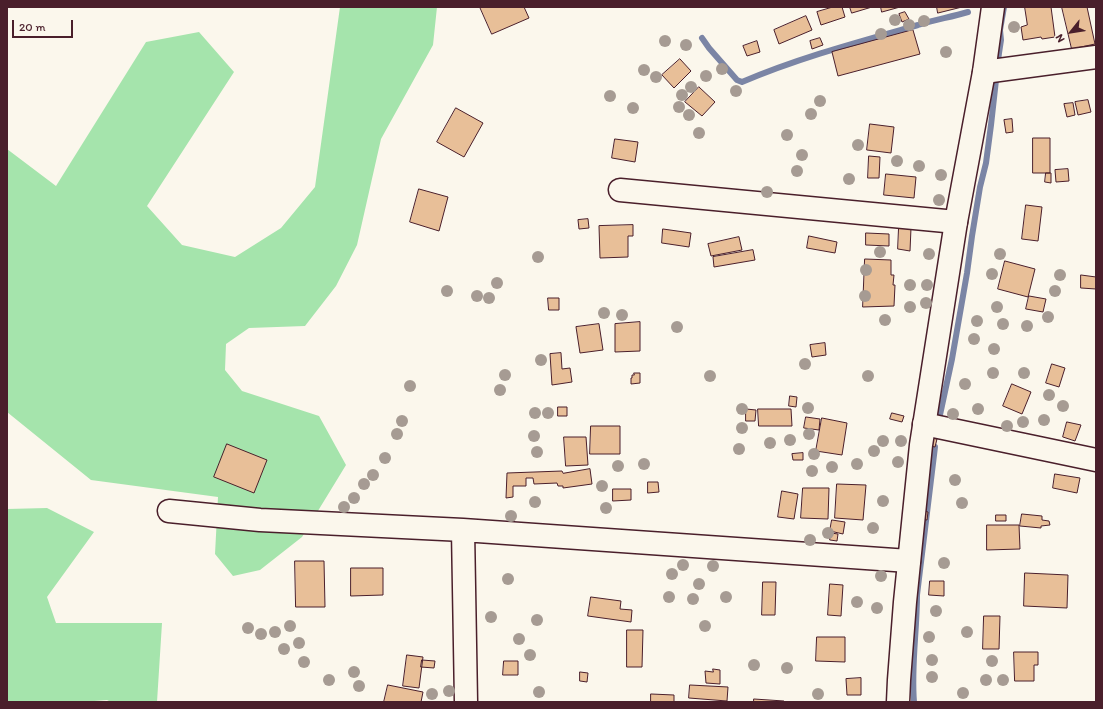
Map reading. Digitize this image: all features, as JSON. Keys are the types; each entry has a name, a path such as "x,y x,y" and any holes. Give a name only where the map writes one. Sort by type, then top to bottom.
{"street":[{"path":"898,702 909,561 924,424 956,222 984,72 993,7"},
{"path":"984,72 1096,56"},
{"path":"620,190 956,222"},
{"path":"924,424 1096,460"},
{"path":"170,511 260,520 463,530 909,561"},
{"path":"463,530 466,702"}],"green space":[{"path":"340,7 437,7 433,45 381,139 357,245 336,286 305,326 249,328 226,344 225,370 242,391 319,416 346,465 302,537 260,570 233,576 215,554 218,497 91,480 7,412 7,149 56,186 146,42 199,32 234,72 147,206 182,245 235,257 281,228 315,187"},
{"path":"47,508 94,532 47,597 56,623 162,623 157,702 111,702 107,700 82,702 7,702 7,509"}],"building":[{"path":"480,7 524,7 529,18 492,34"},
{"path":"833,7 842,7 845,17 821,25 817,12"},
{"path":"850,7 872,7 852,13"},
{"path":"881,7 900,7 882,12"},
{"path":"937,7 962,7 938,13"},
{"path":"1025,7 1051,7 1055,37 1042,39 1041,37 1023,40 1021,27 1027,25"},
{"path":"1062,7 1087,7 1095,44 1072,49"},
{"path":"905,12 909,19 902,22 899,14"},
{"path":"806,16 812,30 779,44 774,30"},
{"path":"913,30 920,54 838,76 832,52"},
{"path":"820,38 823,45 812,49 810,41"},
{"path":"757,41 760,52 747,56 743,46"},
{"path":"680,59 691,71 674,88 662,75"},
{"path":"699,87 715,102 702,116 685,102"},
{"path":"1088,100 1091,112 1078,115 1075,102"},
{"path":"1073,103 1075,115 1067,117 1064,104"},
{"path":"456,108 483,123 464,157 437,142"},
{"path":"1012,119 1013,132 1006,133 1004,120"},
{"path":"870,124 894,127 891,153 867,150"},
{"path":"1033,138 1050,138 1050,173 1033,173"},
{"path":"615,139 638,142 635,162 612,158"},
{"path":"869,156 880,157 879,178 868,178"},
{"path":"1068,169 1069,181 1056,182 1055,170"},
{"path":"1046,173 1051,173 1051,183 1045,182"},
{"path":"886,174 916,177 914,198 884,195"},
{"path":"419,189 448,197 439,231 410,222"},
{"path":"1026,205 1042,207 1038,241 1022,239"},
{"path":"588,219 589,228 579,229 578,220"},
{"path":"633,225 633,236 628,236 628,257 600,258 599,226"},
{"path":"899,227 911,228 910,251 898,249"},
{"path":"663,229 691,233 689,247 662,243"},
{"path":"866,233 889,234 889,246 866,245"},
{"path":"809,236 837,242 835,253 807,248"},
{"path":"739,237 742,250 711,256 708,244"},
{"path":"753,250 755,260 714,267 713,257"},
{"path":"865,259 891,260 891,275 894,275 893,285 895,285 894,306 863,307"},
{"path":"1005,261 1035,269 1028,297 998,289"},
{"path":"1081,275 1096,277 1096,289 1081,288"},
{"path":"1029,296 1046,299 1043,312 1026,309"},
{"path":"548,298 559,298 559,310 549,310"},
{"path":"640,322 640,351 615,352 615,324"},
{"path":"599,324 603,350 580,353 576,327"},
{"path":"825,343 826,355 812,357 810,345"},
{"path":"561,353 562,369 570,368 572,382 552,385 550,354"},
{"path":"1052,364 1065,368 1059,387 1046,383"},
{"path":"634,373 640,373 640,383 631,384 631,378"},
{"path":"1012,384 1031,392 1022,414 1003,406"},
{"path":"790,396 797,397 796,407 789,406"},
{"path":"558,407 567,407 567,416 558,416"},
{"path":"746,409 756,410 755,421 746,421"},
{"path":"758,409 791,409 792,426 759,426"},
{"path":"892,413 904,416 902,422 890,419"},
{"path":"806,417 820,419 819,430 804,428"},
{"path":"822,418 847,423 842,455 816,451"},
{"path":"1067,422 1081,425 1075,441 1063,437"},
{"path":"591,426 620,426 620,454 590,454"},
{"path":"564,437 586,437 588,465 566,466"},
{"path":"927,437 937,439 935,447 926,445"},
{"path":"227,444 267,460 254,493 214,477"},
{"path":"803,453 803,460 793,460 792,454"},
{"path":"590,469 592,484 563,488 563,486 558,486 557,483 534,484 533,478 526,478 526,486 513,486 513,497 506,498 507,473 562,471 563,473"},
{"path":"1055,474 1080,478 1077,493 1053,488"},
{"path":"648,482 658,482 659,492 648,493"},
{"path":"837,484 866,485 863,520 835,518"},
{"path":"803,488 829,488 828,519 801,518"},
{"path":"613,489 631,489 631,500 613,501"},
{"path":"782,491 798,494 794,519 778,517"},
{"path":"917,509 928,512 927,520 916,518"},
{"path":"1022,514 1042,516 1042,520 1049,521 1050,525 1041,526 1041,528 1020,526"},
{"path":"996,515 1006,515 1006,521 996,521"},
{"path":"832,520 845,522 843,534 830,531"},
{"path":"987,525 1019,525 1020,549 987,550"},
{"path":"831,533 838,534 837,541 830,540"},
{"path":"295,561 324,561 325,607 296,607"},
{"path":"351,568 383,568 383,595 351,596"},
{"path":"1025,573 1068,575 1067,608 1024,606"},
{"path":"930,581 944,581 944,596 929,595"},
{"path":"763,582 776,582 775,615 762,615"},
{"path":"830,584 843,585 841,616 828,615"},
{"path":"591,597 621,601 620,609 632,610 631,622 588,616"},
{"path":"984,616 1000,616 999,649 983,649"},
{"path":"627,630 643,630 642,667 627,667"},
{"path":"817,637 845,637 845,662 816,661"},
{"path":"1014,652 1038,652 1038,665 1034,665 1034,681 1015,681"},
{"path":"407,655 423,657 419,688 403,686"},
{"path":"422,660 435,661 434,668 421,667"},
{"path":"504,661 518,661 518,675 503,675"},
{"path":"713,669 720,670 720,684 706,683 705,671 713,672"},
{"path":"580,672 588,673 587,682 580,681"},
{"path":"861,678 861,695 847,695 846,679"},
{"path":"388,685 423,692 421,702 384,702"},
{"path":"690,685 728,687 727,701 689,698"},
{"path":"651,694 674,695 674,702 651,702"},
{"path":"754,699 784,701 784,702 754,702"}],"waterway":[{"path":"938,424 952,359 980,187 986,163 1001,40 1000,30 1004,7"},
{"path":"702,38 737,80 742,82 785,65 828,51 924,23 968,12"},
{"path":"914,702 913,675 917,595 935,447"}]}
